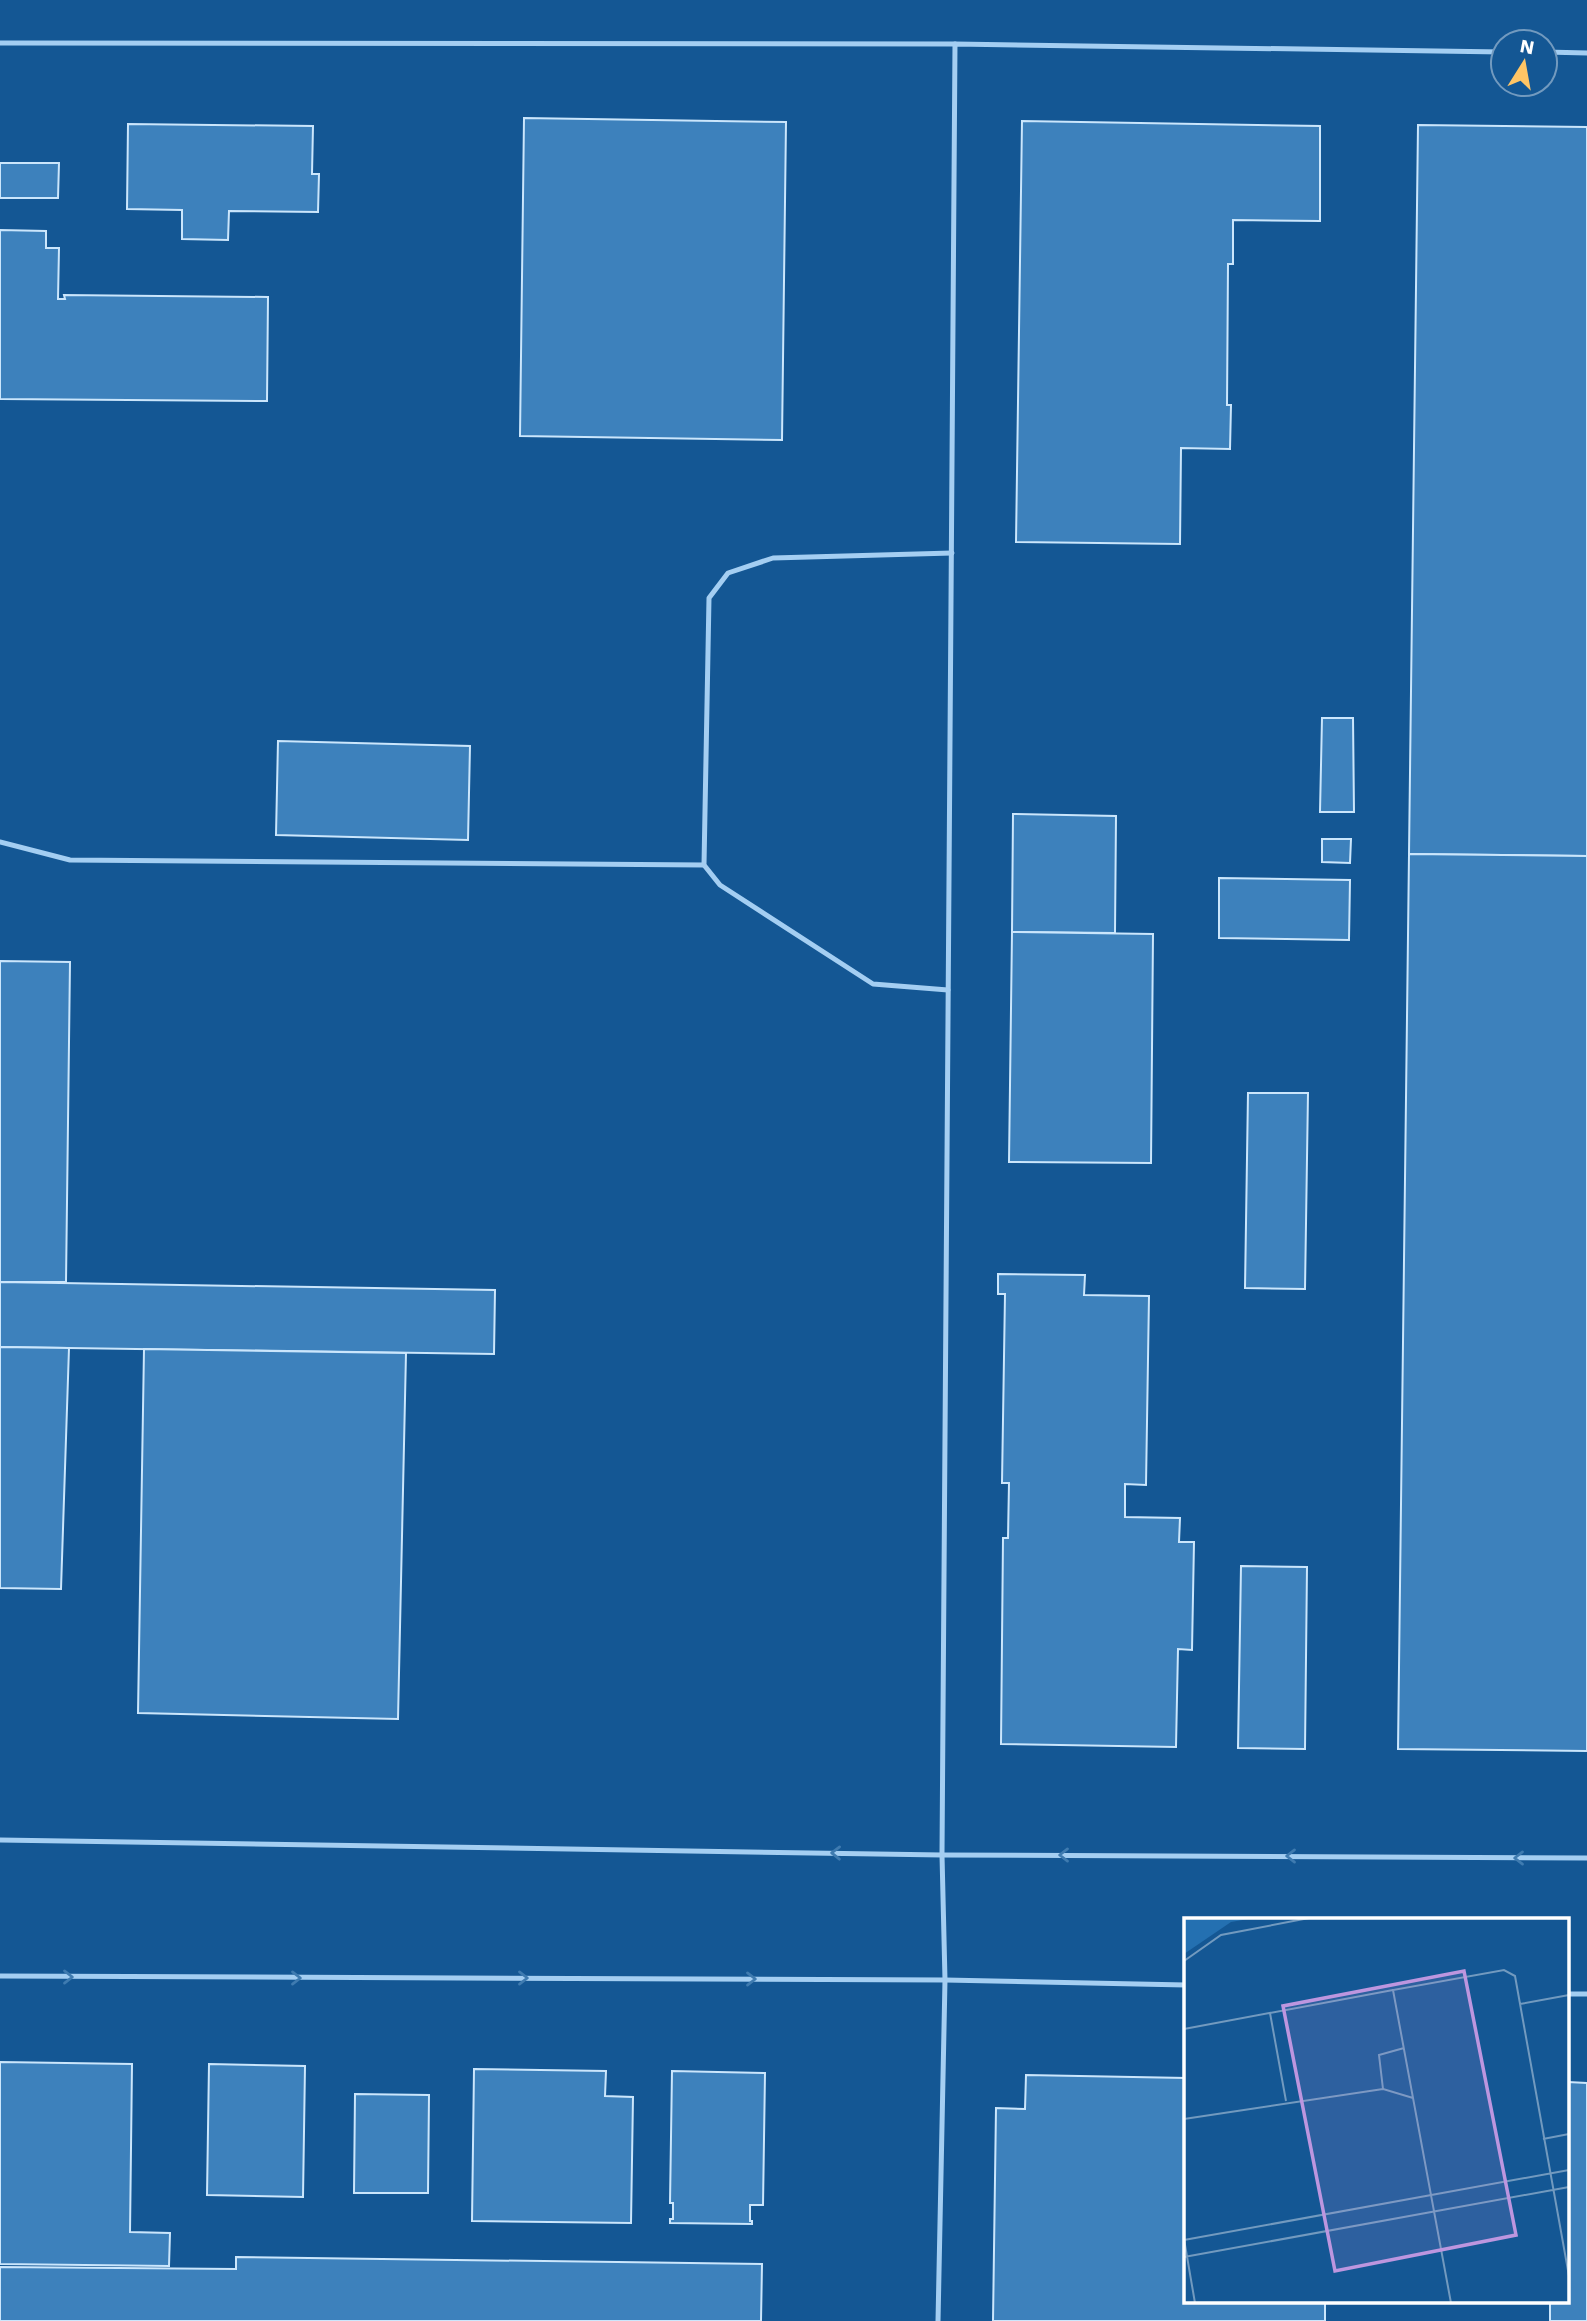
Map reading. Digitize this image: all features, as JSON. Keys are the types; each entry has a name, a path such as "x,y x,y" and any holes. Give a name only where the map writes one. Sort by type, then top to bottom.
{"lane":[{"path":"0,43 955,44 1489,52"},
{"path":"938,2321 945,1980 942,1854 955,44"},
{"path":"1559,52 1587,53"},
{"path":"948,990 873,984 720,885 704,865 709,598 728,573 773,558 952,553"},
{"path":"0,842 70,860 704,865"},
{"path":"0,1840 942,1854 1587,1858"},
{"path":"0,1976 945,1980 1184,1985"}],"building":[{"path":"524,118 786,122 782,440 520,436"},
{"path":"1022,121 1320,126 1320,221 1233,220 1233,264 1228,264 1227,405 1231,405 1230,449 1181,448 1180,544 1016,542"},
{"path":"128,124 313,126 312,174 319,174 318,212 229,211 228,240 182,239 182,210 127,209"},
{"path":"1418,125 1587,127 1587,856 1409,854"},
{"path":"0,163 59,163 58,198 0,198"},
{"path":"0,230 46,231 46,248 59,248 58,299 65,299 64,295 268,297 267,401 0,399"},
{"path":"1322,718 1353,718 1354,812 1320,812"},
{"path":"278,741 470,746 468,840 276,835"},
{"path":"1013,814 1116,816 1115,933 1012,932"},
{"path":"1322,839 1351,839 1350,863 1322,862"},
{"path":"1409,854 1587,856 1587,1751 1398,1749"},
{"path":"1219,878 1350,880 1349,940 1219,938"},
{"path":"1012,932 1153,934 1151,1163 1009,1162"},
{"path":"0,961 70,962 66,1282 0,1282"},
{"path":"1248,1093 1308,1093 1305,1289 1245,1288"},
{"path":"998,1274 1085,1275 1084,1295 1149,1296 1146,1485 1125,1484 1125,1517 1180,1518 1179,1542 1194,1542 1192,1650 1178,1649 1176,1747 1001,1744 1003,1538 1008,1538 1009,1483 1002,1483 1005,1294 998,1294"},
{"path":"0,1282 495,1290 494,1354 0,1347"},
{"path":"0,1347 69,1348 61,1589 0,1588"},
{"path":"144,1349 406,1353 398,1719 138,1713"},
{"path":"1241,1566 1307,1567 1305,1749 1238,1748"},
{"path":"0,2062 132,2064 130,2232 170,2233 169,2266 0,2264"},
{"path":"209,2064 305,2066 303,2197 207,2195"},
{"path":"474,2069 606,2071 605,2096 633,2097 631,2223 472,2221"},
{"path":"672,2071 765,2073 763,2205 750,2205 752,2224 670,2223 670,2219 673,2219 673,2203 670,2203"},
{"path":"1026,2075 1184,2078 1184,2304 1325,2304 1325,2321 993,2321 996,2108 1025,2109"},
{"path":"1570,2082 1587,2083 1587,2321 1550,2321 1550,2304 1570,2304"},
{"path":"355,2094 429,2095 428,2193 354,2193"},
{"path":"236,2257 762,2264 761,2321 0,2321 0,2267 236,2269"}]}
